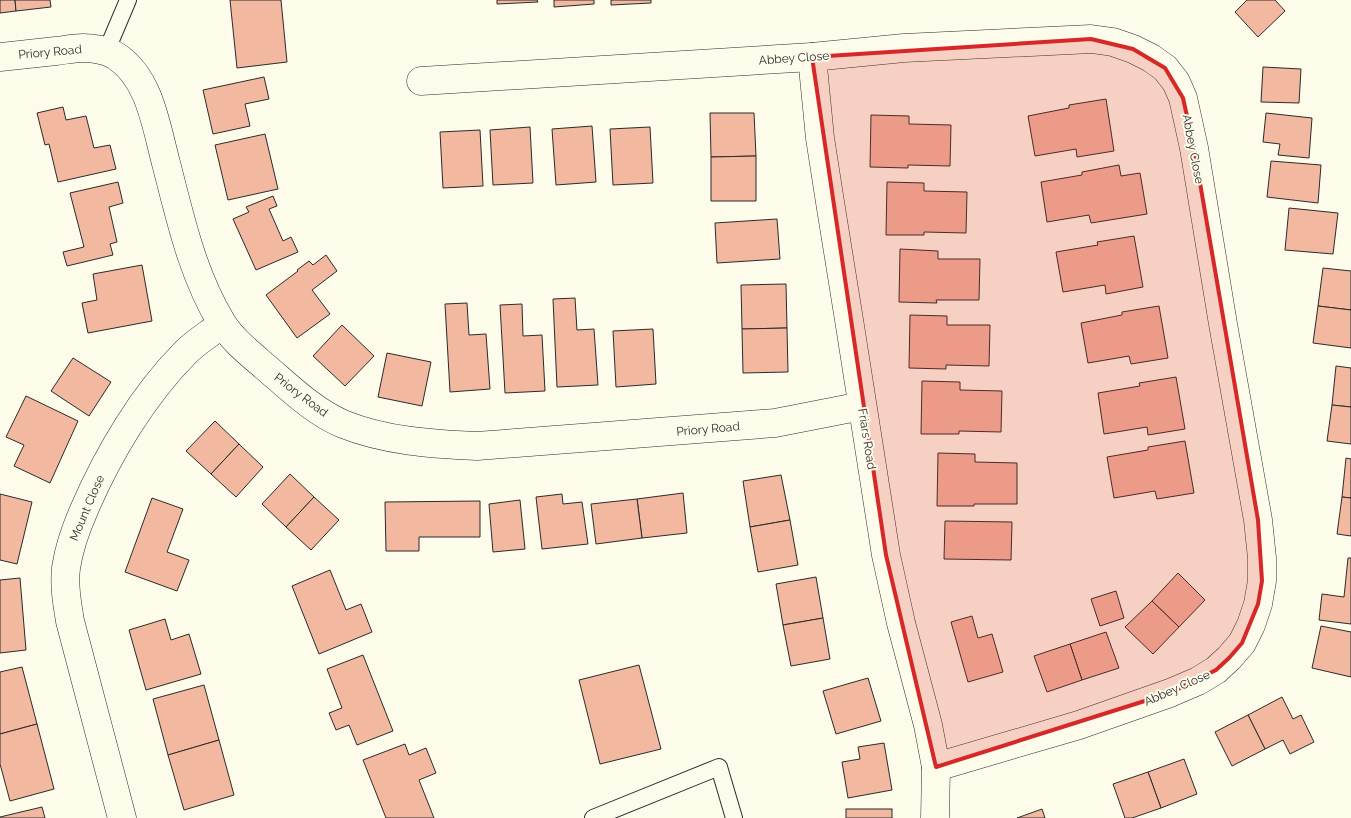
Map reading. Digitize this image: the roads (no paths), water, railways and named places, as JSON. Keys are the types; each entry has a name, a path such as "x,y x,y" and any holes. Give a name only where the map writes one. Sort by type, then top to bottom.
{"street":[{"name":"Abbey Close","path":"421,80 812,57 904,48 1091,39 1113,42 1151,58 1165,68 1176,82 1183,98 1194,148 1258,520 1262,558 1262,582 1258,604 1251,625 1242,642 1230,658 1216,670 1198,681 1152,700 1078,725 936,767"},
{"name":"Priory Road","path":"0,57 84,48 115,55 126,66 137,78 146,94 179,218 194,262 222,324 239,344 296,394 342,424 407,441 477,446 775,423 862,406"},
{"name":"Friars Road","path":"812,57 820,138 886,556 901,623 928,725 936,767 935,818"},
{"name":"Mount Close","path":"122,818 70,620 66,593 66,568 74,533 94,487 118,442 160,381 187,351 222,324"}],"lane":[{"path":"106,52 128,0"},
{"path":"593,818 719,767 734,818"}]}
